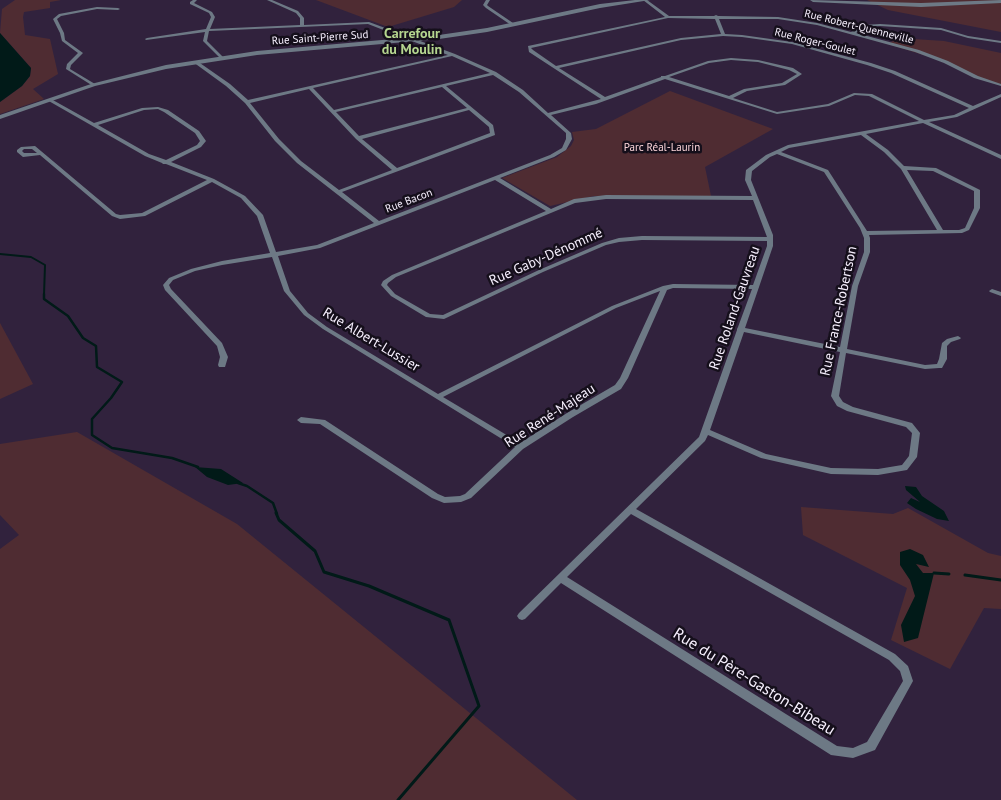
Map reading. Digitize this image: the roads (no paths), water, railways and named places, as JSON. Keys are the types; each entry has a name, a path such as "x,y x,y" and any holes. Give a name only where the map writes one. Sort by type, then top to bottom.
{"street":[{"path":"196,0 191,3 210,12 213,17 207,30 205,41 221,58"},
{"path":"270,0 297,12 302,18 302,26"},
{"path":"488,0 485,5 486,7 512,24"},
{"path":"646,0 668,17"},
{"name":"Rue Saint-Pierre Sud","path":"0,118 93,85 195,62 278,51 414,40 512,24 600,6 646,0"},
{"path":"813,0 916,4 1001,1"},
{"path":"93,85 68,69 69,65 81,53 62,40 62,33 55,19 60,15 97,8 118,9"},
{"path":"716,16 723,35"},
{"name":"Rue Robert-Quenneville","path":"557,67 529,48 668,17 778,18 808,23 934,57 976,78 1001,85"},
{"name":"Rue Bacon","path":"146,39 207,30 368,23 453,55 494,73 521,91 568,133 569,139 564,149 552,156 318,247 193,270 170,279 166,285 168,290 220,345 224,357 222,365"},
{"path":"851,34 865,26 880,24 941,29 968,37 1001,42"},
{"name":"Rue Roger-Goulet","path":"557,67 673,40 723,35 792,43 869,64 892,72 974,108"},
{"path":"247,102 453,55"},
{"path":"548,114 582,107 703,63 730,59 770,63 791,69 800,74 783,84 746,90 729,98"},
{"path":"195,62 228,85 247,102 276,140 299,162 378,223"},
{"path":"557,67 604,99"},
{"path":"332,112 494,73"},
{"path":"663,77 770,112 781,113 829,105 854,94 866,94 1001,156"},
{"path":"338,192 490,136 493,132 491,126 442,85"},
{"path":"310,88 358,138 396,170"},
{"name":"Rue Roland-Gauvreau","path":"522,616 702,439 770,246 770,239 748,180 749,170 788,147 805,142 955,116 1001,95"},
{"name":"Rue Albert-Lussier","path":"49,100 147,155 212,180 236,192 253,206 265,223 287,291 306,314 325,328 520,447"},
{"path":"93,125 144,109 153,108 166,111 197,132 203,141 199,146 165,163"},
{"path":"358,138 469,109"},
{"path":"861,133 886,151 903,168 941,232"},
{"name":"Rue France-Robertson","path":"706,431 764,456 830,472 878,472 904,468 913,457 916,433 909,426 850,409 840,404 834,396 855,286 867,252 867,238 849,205 826,171 777,152"},
{"path":"39,154 114,215 120,217 142,215 212,180"},
{"path":"864,233 960,232 967,229 977,208 977,190 934,169 903,168"},
{"path":"496,178 549,210 595,198 755,198"},
{"name":"Rue Gaby-Dénommé","path":"549,210 387,279 384,285 393,294 428,316 444,318 541,271 604,244 619,240 642,238 770,239"},
{"path":"439,396 614,307 665,287 755,287"},
{"name":"Rue René-Majeau","path":"301,420 322,422 434,496 452,501 468,496 520,447 618,387 624,378 665,287"},
{"path":"992,291 1001,294"},
{"path":"740,329 925,367 939,366 943,360 944,345 949,340 958,338"},
{"name":"Rue du Père-Gaston-Bibeau","path":"561,578 835,751 853,753 871,746 908,681 904,669 892,657 630,509"}],"waterway":[{"path":"0,254 31,257 45,265 44,295"},
{"path":"44,295 44,299 68,316 83,338 96,346 97,367 122,382 111,398 92,419 92,435 112,448 172,458 198,467"},
{"path":"238,483 247,486 273,503 277,514"},
{"path":"276,513 279,520 315,551 324,572 369,586 449,620 479,706 398,800"},
{"path":"934,573 949,574"},
{"path":"965,575 1001,580"}],"district":[{"name":"Carrefour du Moulin","path":"412,42"}],"park label":[{"name":"Parc Réal-Laurin","path":"662,148"}]}
